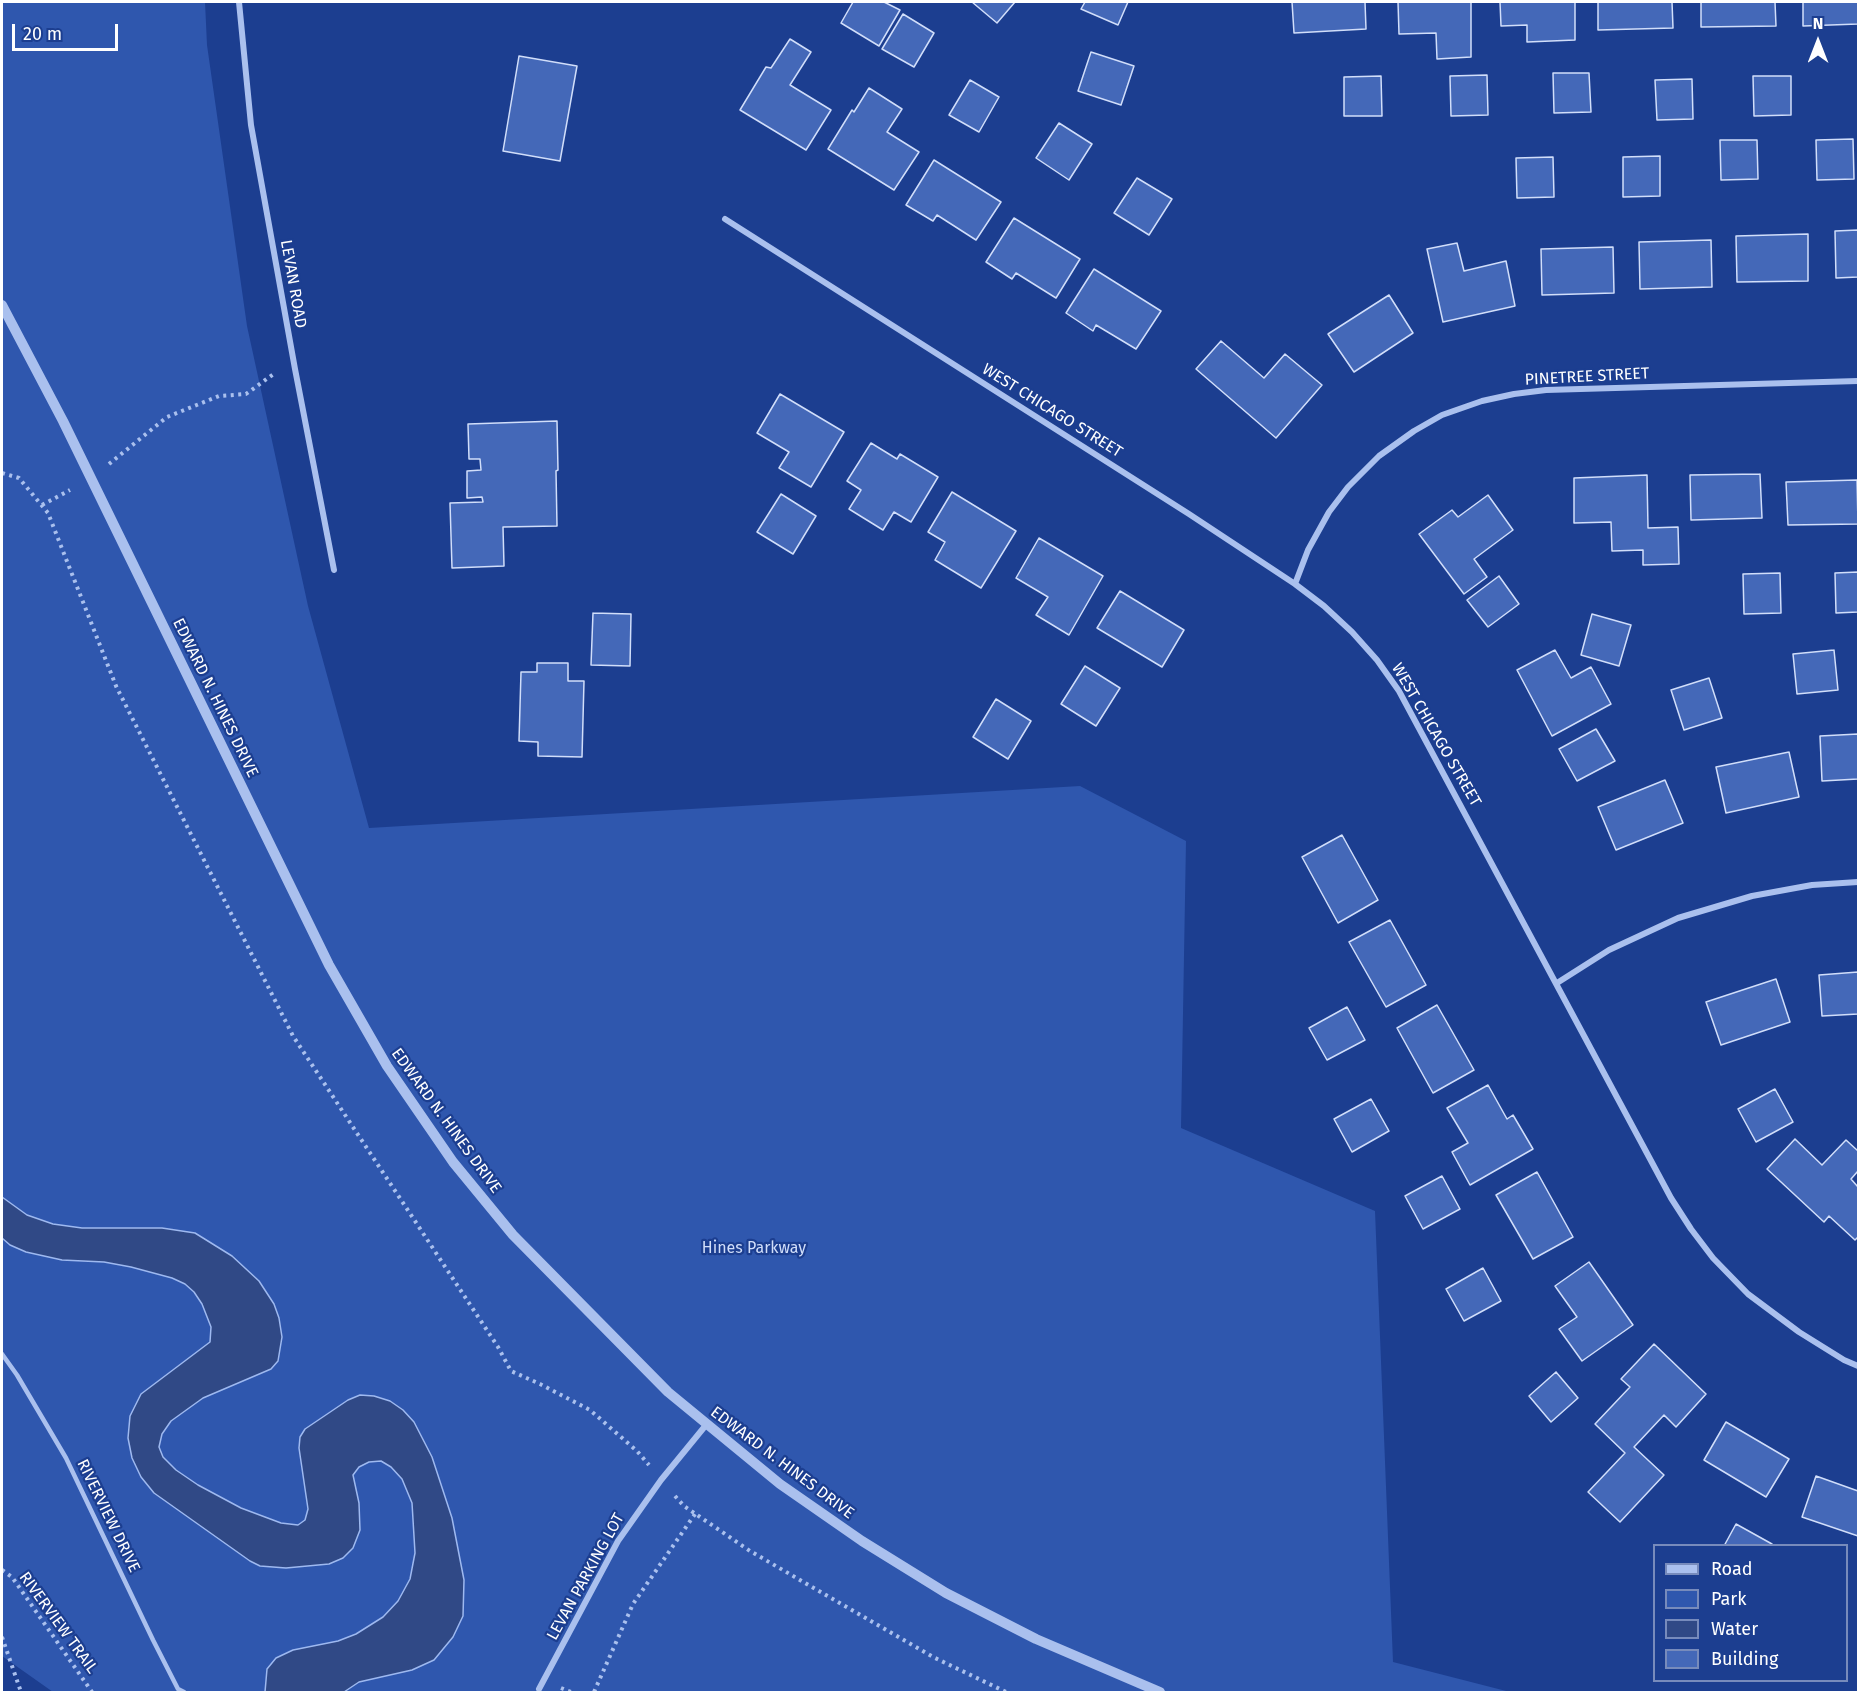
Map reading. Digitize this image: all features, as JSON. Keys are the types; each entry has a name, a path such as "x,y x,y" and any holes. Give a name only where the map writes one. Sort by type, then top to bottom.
{"street":[{"name":"LEVAN ROAD","path":"239,2 251,125 334,570"},
{"name":"WEST CHICAGO STREET","path":"724,219 1190,514 1295,584 1324,606 1352,632 1377,660 1399,691 1671,1198 1702,1244 1748,1294 1799,1332 1858,1366"},
{"name":"EDWARD N. HINES DRIVE","path":"2,305 91,478 328,964 387,1066 453,1162 513,1235 668,1392 780,1484 862,1541 946,1593 1036,1639 1160,1692"},
{"name":"PINETREE STREET","path":"1295,584 1308,550 1329,512 1348,487 1379,456 1414,431 1442,415 1472,404 1514,394 1546,390 1858,381"},
{"path":"1557,983 1609,950 1678,918 1752,896 1812,885 1858,882"},
{"name":"LEVAN PARKING LOT","path":"539,1689 618,1541 661,1480 706,1425"}],"lane":[{"name":"RIVERVIEW DRIVE","path":"2,1354 66,1458 153,1640 178,1689 184,1692"}],"path":[{"path":"42,505 91,478 167,417 219,396 246,394 275,372 294,362"},
{"path":"594,1692 633,1604 695,1514"},
{"name":"RIVERVIEW TRAIL","path":"2,1570 12,1577 92,1692"},
{"path":"2,1637 21,1692"}],"green space":[{"name":"Hines Parkway","path":"2,2 205,2 207,45 247,326 308,606 369,828 1080,786 1186,841 1181,1128 1375,1211 1393,1662 1510,1692 53,1692 2,1656"}],"water":[{"path":"2,1197 27,1215 53,1224 82,1228 162,1228 195,1233 232,1256 259,1281 274,1304 279,1318 282,1337 278,1361 271,1369 203,1398 171,1421 162,1434 159,1447 163,1457 176,1470 198,1485 241,1508 281,1523 298,1525 305,1520 308,1509 299,1448 300,1437 305,1429 348,1400 360,1395 390,1401 403,1410 414,1422 432,1457 452,1518 464,1580 463,1616 453,1637 434,1660 412,1670 359,1682 344,1692 265,1692 267,1669 276,1658 293,1650 338,1641 356,1634 383,1617 398,1601 410,1579 415,1553 412,1503 402,1479 391,1467 381,1461 369,1462 359,1467 353,1475 359,1503 360,1530 353,1548 343,1558 329,1564 286,1568 260,1566 250,1561 154,1493 141,1477 132,1458 128,1438 130,1416 141,1394 210,1342 211,1327 202,1304 194,1292 185,1284 172,1278 131,1267 104,1262 62,1260 26,1252 10,1245 2,1238"}],"building":[{"path":"853,2 884,2 900,10 879,46 841,23"},
{"path":"972,2 1015,2 997,23"},
{"path":"1085,2 1128,2 1118,25 1081,9"},
{"path":"1292,2 1365,2 1366,29 1294,33"},
{"path":"1398,2 1471,2 1471,57 1437,59 1436,33 1399,34"},
{"path":"1500,2 1575,2 1575,40 1527,42 1527,25 1501,26"},
{"path":"1598,2 1672,2 1673,28 1598,30"},
{"path":"1701,2 1775,2 1776,26 1701,27"},
{"path":"1803,2 1858,2 1858,24 1803,26"},
{"path":"903,14 934,33 914,67 882,49"},
{"path":"790,39 811,52 790,85 831,110 806,150 740,110 766,67 771,68"},
{"path":"1091,52 1134,66 1121,105 1078,91"},
{"path":"519,56 577,66 560,161 503,151"},
{"path":"1553,73 1589,73 1591,112 1554,113"},
{"path":"1487,75 1488,115 1451,116 1450,76"},
{"path":"1381,76 1382,116 1344,116 1344,77"},
{"path":"1753,76 1791,76 1791,115 1754,116"},
{"path":"1692,79 1693,119 1657,120 1655,80"},
{"path":"970,80 999,97 979,132 949,115"},
{"path":"869,88 902,109 887,132 919,152 894,190 828,149 852,110 854,112"},
{"path":"1059,123 1092,144 1069,180 1036,158"},
{"path":"1853,139 1854,179 1817,180 1816,140"},
{"path":"1720,140 1757,140 1758,179 1721,180"},
{"path":"1660,156 1660,196 1623,197 1623,157"},
{"path":"1553,157 1554,197 1517,198 1516,158"},
{"path":"934,160 1001,202 976,240 937,215 933,221 906,205"},
{"path":"1137,178 1172,199 1149,235 1114,213"},
{"path":"1014,218 1080,259 1056,298 1016,273 1012,279 986,262"},
{"path":"1858,230 1858,277 1836,278 1835,231"},
{"path":"1808,234 1808,281 1737,282 1736,236"},
{"path":"1711,240 1712,287 1640,289 1639,242"},
{"path":"1457,243 1464,271 1506,261 1515,306 1443,322 1427,249"},
{"path":"1613,247 1614,293 1542,295 1541,249"},
{"path":"1094,269 1161,311 1136,349 1096,325 1093,331 1066,313"},
{"path":"1389,295 1413,333 1354,372 1328,334"},
{"path":"1221,341 1264,378 1285,354 1322,385 1276,438 1196,369"},
{"path":"780,394 844,432 811,487 779,468 789,452 757,433"},
{"path":"557,421 557,526 503,527 504,566 452,568 450,503 483,502 482,497 467,498 467,471 481,470 480,459 469,459 468,424"},
{"path":"871,443 897,459 900,454 938,477 911,522 894,512 883,530 849,509 861,490 847,481"},
{"path":"1760,474 1762,518 1691,520 1690,475"},
{"path":"1647,475 1648,528 1678,527 1679,564 1643,565 1643,550 1612,551 1611,522 1574,523 1574,478"},
{"path":"1857,480 1858,524 1788,525 1786,482"},
{"path":"952,492 1016,531 981,588 935,560 945,542 928,532"},
{"path":"781,494 816,516 793,554 757,532"},
{"path":"1488,495 1513,530 1474,559 1487,577 1464,594 1419,534 1452,510 1458,517"},
{"path":"1039,538 1103,576 1069,635 1036,615 1048,597 1016,578"},
{"path":"1858,572 1858,612 1836,613 1835,573"},
{"path":"1780,573 1781,613 1744,614 1743,574"},
{"path":"1499,576 1519,604 1488,627 1467,600"},
{"path":"1120,591 1184,630 1162,667 1097,628"},
{"path":"593,613 631,614 630,666 591,665"},
{"path":"1592,614 1631,625 1619,666 1581,655"},
{"path":"1555,650 1571,678 1591,667 1611,704 1552,736 1517,670"},
{"path":"1834,650 1838,690 1797,694 1793,654"},
{"path":"537,663 568,663 568,681 584,681 582,757 538,756 538,742 519,741 521,672 537,672"},
{"path":"1085,666 1120,688 1096,726 1061,704"},
{"path":"1709,678 1722,718 1684,730 1671,690"},
{"path":"996,699 1031,721 1008,759 973,737"},
{"path":"1596,729 1615,761 1577,781 1559,749"},
{"path":"1858,734 1858,779 1822,781 1820,736"},
{"path":"1789,752 1799,797 1726,813 1716,767"},
{"path":"1665,780 1683,823 1616,850 1598,807"},
{"path":"1342,835 1378,900 1338,923 1302,857"},
{"path":"1390,920 1426,985 1386,1007 1349,942"},
{"path":"1858,972 1858,1014 1822,1016 1819,975"},
{"path":"1776,979 1790,1022 1721,1045 1706,1002"},
{"path":"1437,1005 1474,1070 1433,1093 1397,1028"},
{"path":"1347,1007 1365,1040 1327,1060 1309,1028"},
{"path":"1488,1085 1507,1119 1513,1115 1533,1149 1470,1185 1452,1152 1468,1143 1447,1108"},
{"path":"1775,1089 1793,1122 1756,1142 1738,1109"},
{"path":"1371,1099 1389,1131 1352,1152 1334,1119"},
{"path":"1795,1139 1822,1165 1846,1140 1858,1151 1858,1171 1851,1179 1858,1187 1858,1237 1855,1240 1829,1216 1824,1222 1767,1169"},
{"path":"1537,1172 1573,1237 1533,1259 1496,1195"},
{"path":"1442,1176 1460,1209 1423,1229 1405,1196"},
{"path":"1589,1262 1633,1325 1582,1361 1559,1329 1577,1317 1555,1286"},
{"path":"1483,1268 1501,1301 1464,1321 1446,1289"},
{"path":"1654,1344 1706,1394 1676,1427 1664,1415 1634,1447 1664,1475 1620,1522 1588,1492 1625,1453 1595,1424 1630,1387 1621,1379"},
{"path":"1556,1372 1578,1398 1551,1422 1529,1396"},
{"path":"1726,1422 1789,1459 1766,1497 1704,1460"},
{"path":"1816,1476 1858,1491 1858,1536 1802,1517"},
{"path":"1736,1524 1772,1544 1725,1544"}]}
